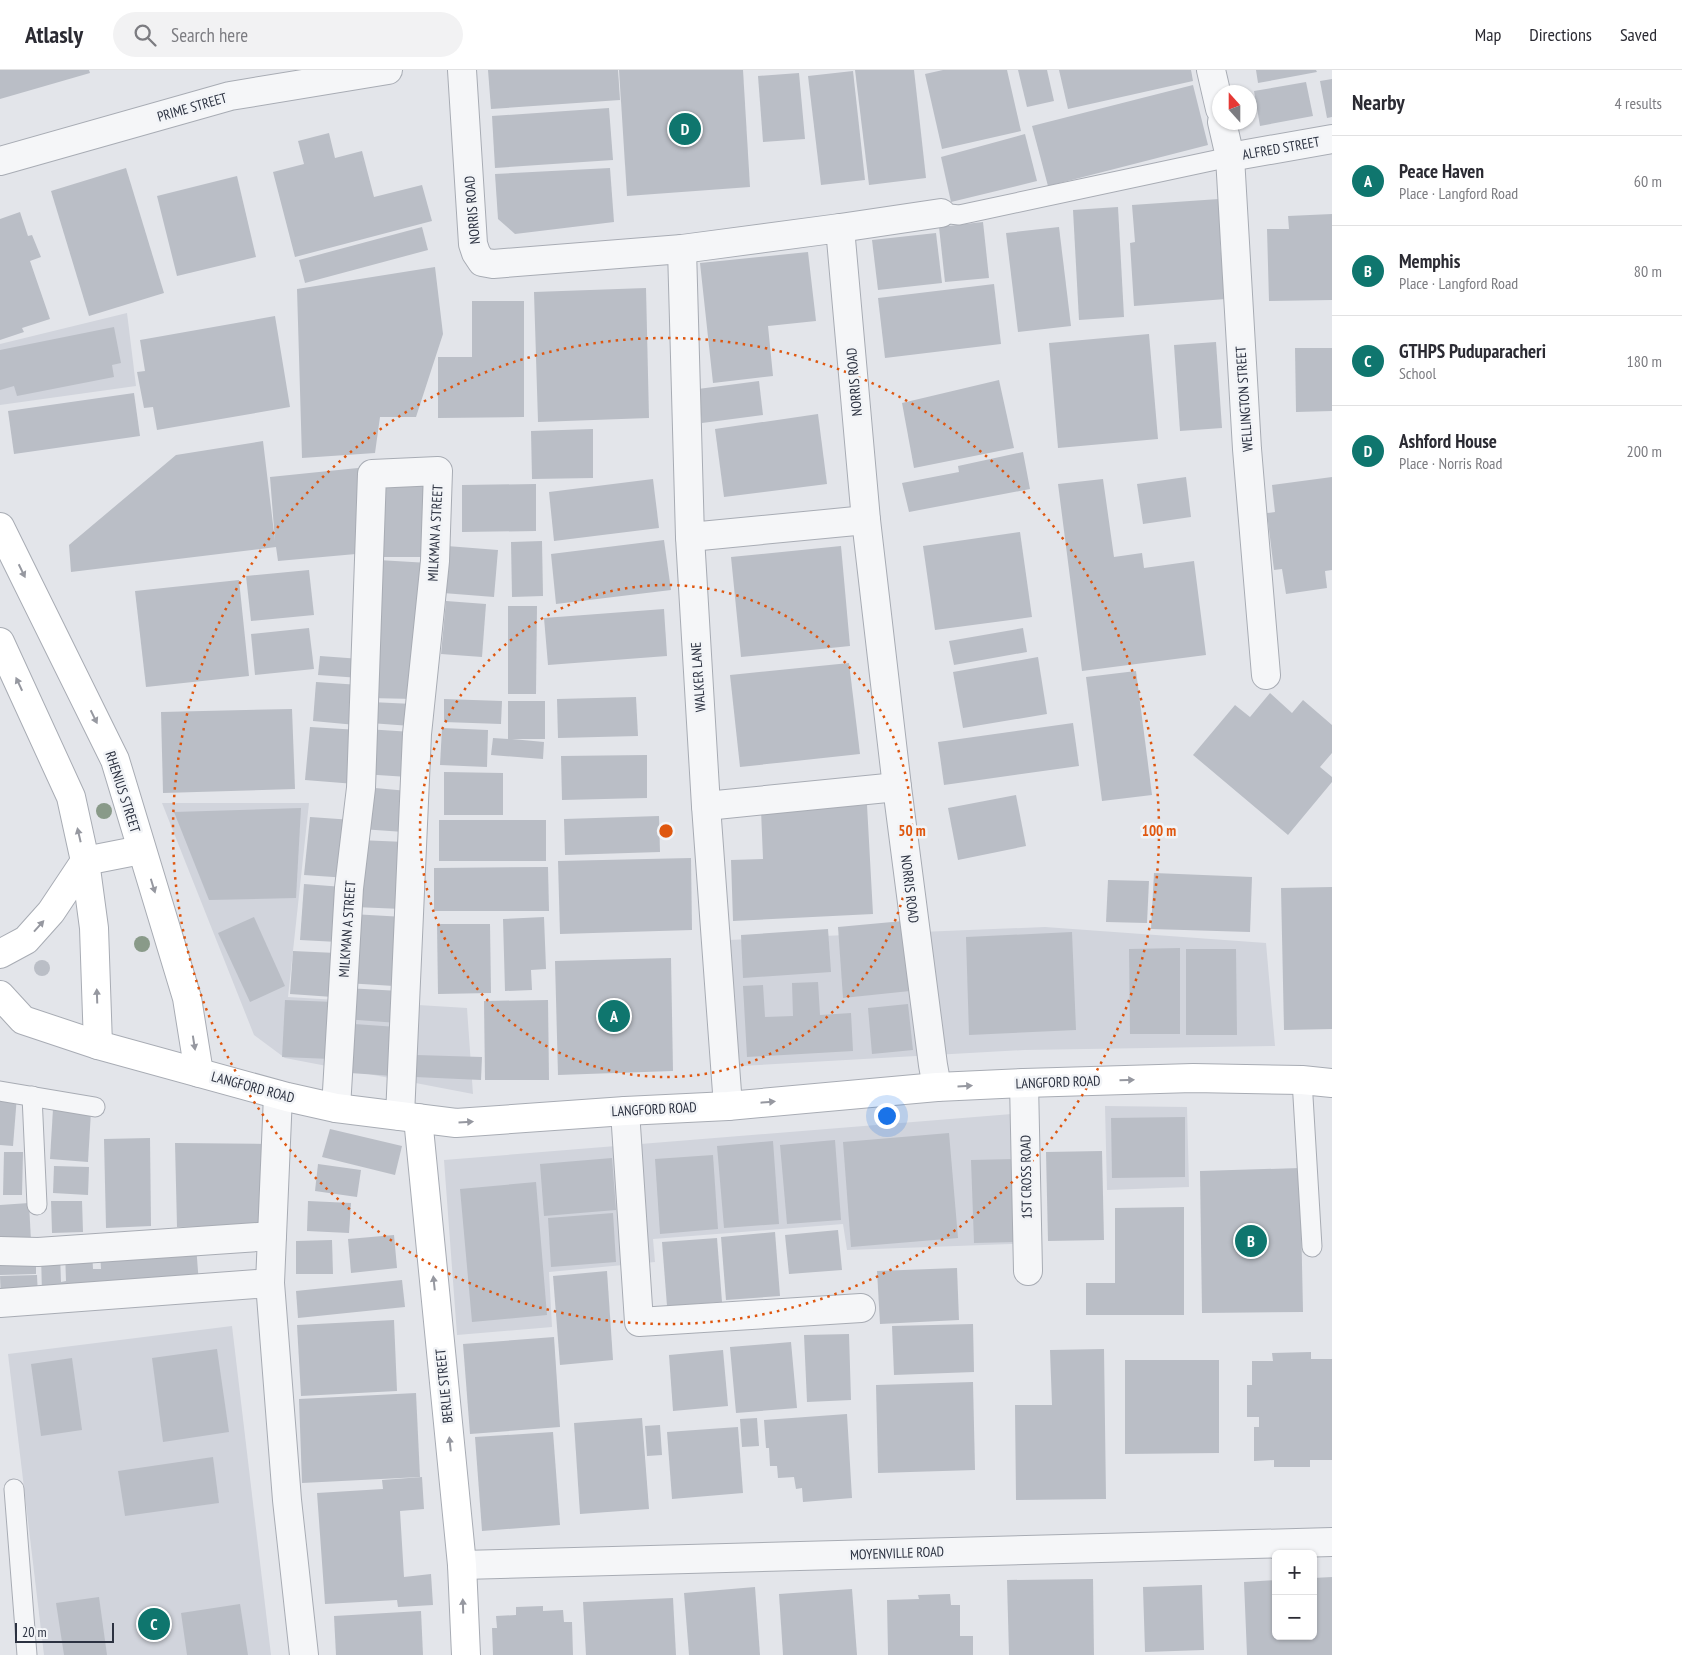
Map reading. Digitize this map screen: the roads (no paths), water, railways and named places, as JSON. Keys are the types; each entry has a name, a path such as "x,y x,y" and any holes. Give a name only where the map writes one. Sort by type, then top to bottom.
{"street":[{"name":"PRIME STREET","path":"0,162 230,96 388,70"},
{"name":"NORRIS ROAD","path":"462,70 474,244 476,253 482,262 493,264 682,249 840,228 866,520 897,787 937,1087"},
{"path":"1211,70 1214,85"},
{"name":"WELLINGTON STREET","path":"1224,130 1230,157 1247,449 1266,675"},
{"name":"ALFRED STREET","path":"1230,157 1332,139"},
{"path":"840,228 941,213"},
{"name":"WALKER LANE","path":"682,249 690,537 706,806 728,1106"},
{"name":"MILKMAN A STREET","path":"336,1108 349,888 361,788 372,474 438,470 435,561 417,734 409,1117"},
{"path":"690,537 866,520"},
{"name":"RHENIUS STREET","path":"0,527 115,760 187,998 199,1073"},
{"path":"0,642 71,797 85,861 94,928 98,1045"},
{"path":"706,806 897,787"},
{"path":"0,954 26,940 51,912 85,861 141,850"},
{"name":"LANGFORD ROAD","path":"0,995 12,1022 278,1095 336,1108 456,1123 625,1110 728,1106 937,1087 1024,1083 1193,1078 1302,1080 1332,1083"},
{"name":"1ST CROSS ROAD","path":"1024,1083 1028,1271"},
{"path":"278,1095 270,1283 287,1500 304,1655"},
{"path":"625,1110 639,1322 861,1308"},
{"name":"BERLIE STREET","path":"409,1117 462,1564 466,1655"},
{"path":"0,1252 38,1252 272,1236"},
{"path":"0,1303 270,1283"},
{"name":"MOYENVILLE ROAD","path":"462,1564 1332,1542"}],"lane":[{"path":"941,213 959,215 1230,157"},
{"path":"1302,1080 1312,1247"},
{"path":"0,1091 95,1107"},
{"path":"32,1096 38,1205"},
{"path":"14,1489 27,1655"}],"place":[{"name":"Ashford House","path":"685,129"},
{"name":"Peace Haven","path":"614,1016"},
{"name":"Memphis","path":"1251,1241"},
{"name":"GTHPS Puduparacheri","path":"154,1624"}]}
